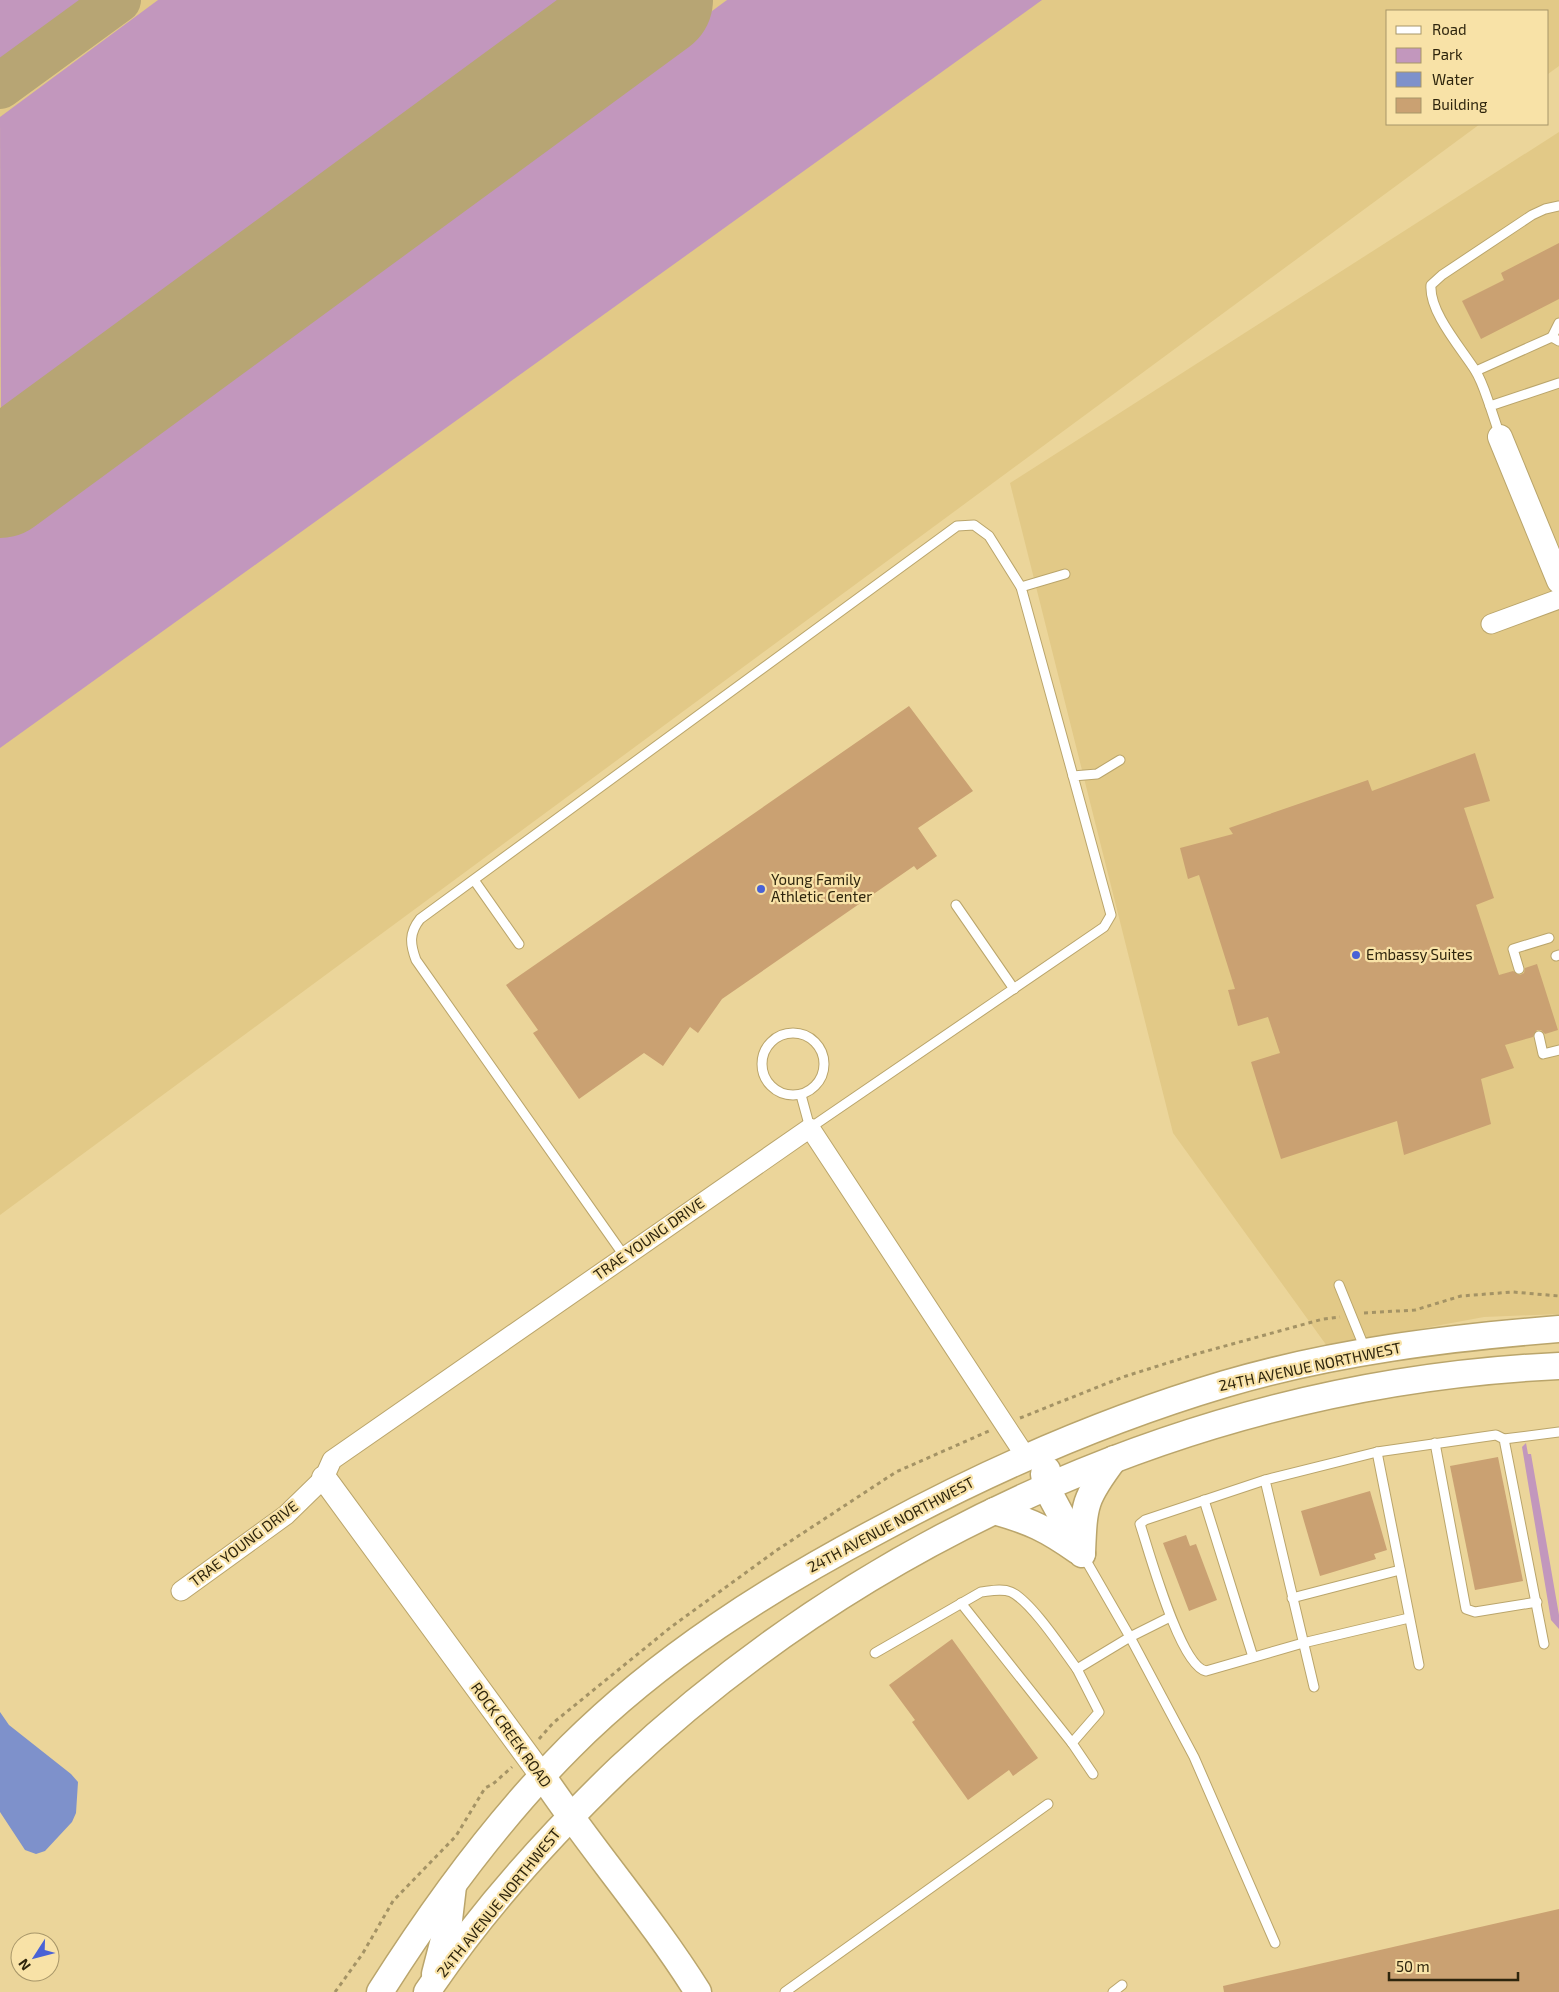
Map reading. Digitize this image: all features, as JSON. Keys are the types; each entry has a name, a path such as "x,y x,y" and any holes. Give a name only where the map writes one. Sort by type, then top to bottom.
{"main road":[{"name":"24TH AVENUE NORTHWEST","path":"380,1992 453,1882 542,1777 572,1746 683,1651 729,1618 842,1549 977,1479 1026,1457 1152,1407 1228,1383 1366,1352 1486,1335 1559,1329"},
{"name":"24TH AVENUE NORTHWEST","path":"430,1988 466,1939 530,1860 570,1818 656,1735 716,1686 793,1628 845,1592 913,1552 1046,1487 1114,1459 1228,1421 1331,1396 1424,1379 1559,1366"},
{"path":"1082,1554 1046,1487 1044,1474 1049,1467 1214,1406 1280,1370"},
{"path":"793,1628 866,1559 936,1519 1010,1482 1021,1472 1026,1457"},
{"path":"1082,1554 1083,1521 1087,1499 1093,1487 1114,1459"},
{"path":"994,1511 1022,1518 1049,1530 1082,1554"},
{"name":"ROCK CREEK ROAD","path":"542,1777 570,1818 653,1925 698,1992"},
{"path":"430,1988 449,1920 453,1882"}],"street":[{"path":"1500,437 1559,581"},
{"path":"1491,624 1559,599"},
{"path":"810,1128 1026,1457"},
{"name":"TRAE YOUNG DRIVE","path":"181,1591 286,1515 324,1478 332,1460 810,1128"},
{"name":"ROCK CREEK ROAD","path":"324,1478 542,1777"}],"lane":[{"path":"1500,437 1476,371 1458,348 1441,317 1431,285 1442,275 1532,215 1545,209 1559,206"},
{"path":"1476,371 1556,339 1559,323"},
{"path":"1490,406 1559,383"},
{"path":"625,1257 416,960 410,943 413,928 474,880 957,526 974,526 989,536 1021,587 1111,915 1104,927 810,1128 801,1095"},
{"path":"1021,587 1065,574"},
{"path":"1073,776 1097,774 1120,760"},
{"path":"474,880 519,944"},
{"path":"956,905 1014,989"},
{"path":"1519,969 1513,950 1549,938"},
{"path":"786,1033 806,1035 815,1041 825,1060 821,1080 814,1088 801,1095 783,1094 774,1089 763,1073 764,1053 769,1044 786,1033"},
{"path":"1539,1036 1544,1054 1559,1050"},
{"path":"1339,1285 1366,1352"},
{"path":"1409,1618 1303,1642 1206,1671 1200,1670 1196,1666 1170,1617 1140,1524 1145,1520 1265,1480 1377,1452 1496,1435 1504,1439 1559,1432"},
{"path":"1504,1439 1544,1644"},
{"path":"1435,1443 1466,1609 1475,1612 1537,1602"},
{"path":"1377,1452 1419,1665"},
{"path":"1265,1480 1314,1687"},
{"path":"1204,1500 1253,1657"},
{"path":"1082,1554 1130,1637 1194,1756 1275,1943"},
{"path":"1292,1598 1400,1570"},
{"path":"875,1653 980,1592 1011,1592 1024,1601 1078,1669 1100,1712 1072,1743"},
{"path":"961,1603 1072,1743 1093,1774"},
{"path":"1078,1669 1130,1637 1170,1617"},
{"path":"786,1992 1048,1804"},
{"path":"1113,1992 1122,1985"}],"shaded area":[{"path":"0,0 1559,0 1559,66 1549,73 1549,10 1386,10 1386,125 1479,125 0,1215"},
{"path":"1559,132 1559,1314 1484,1317 1327,1346 1173,1133 1010,483"}],"green space":[{"path":"0,0 106,0 0,77"},
{"path":"158,0 593,0 1,435 0,117"},
{"path":"727,0 1042,0 0,748 0,534"},
{"path":"1526,1443 1528,1454 1531,1454 1559,1615 1559,1629 1551,1620 1522,1447"}],"water":[{"path":"0,1712 9,1725 71,1774 78,1782 76,1813 72,1822 45,1851 36,1854 25,1850 0,1812"}],"building":[{"path":"1559,243 1559,299 1481,339 1462,301 1504,280 1501,273"},
{"name":"Young Family Athletic Center","path":"909,706 973,791 918,828 937,856 917,870 914,866 722,999 698,1033 690,1027 663,1066 644,1053 579,1099 533,1033 538,1030 506,985"},
{"name":"Embassy Suites","path":"1475,753 1490,801 1464,808 1494,898 1476,905 1499,975 1513,971 1520,975 1524,973 1525,968 1537,964 1558,1030 1545,1034 1541,1030 1537,1030 1533,1037 1505,1045 1514,1068 1481,1079 1491,1124 1404,1155 1397,1121 1281,1159 1251,1062 1280,1053 1268,1017 1238,1026 1228,990 1235,989 1199,875 1188,879 1180,848 1233,834 1229,828 1368,780 1372,791"},
{"path":"1498,1457 1523,1581 1475,1590 1450,1466"},
{"path":"1370,1491 1387,1550 1374,1554 1376,1559 1320,1576 1301,1511"},
{"path":"1186,1535 1190,1546 1196,1544 1217,1600 1189,1611 1163,1543"},
{"path":"952,1639 1038,1758 1013,1776 1009,1770 968,1800 912,1722 915,1720 889,1685"},
{"path":"1559,1909 1559,1992 1224,1992 1223,1986"}],"taxiway":[{"path":"0,86 118,0"}],"runway":[{"path":"0,480 655,0"}],"place":[{"name":"Young Family Athletic Center","path":"761,889"},
{"name":"Embassy Suites","path":"1356,955"}]}
